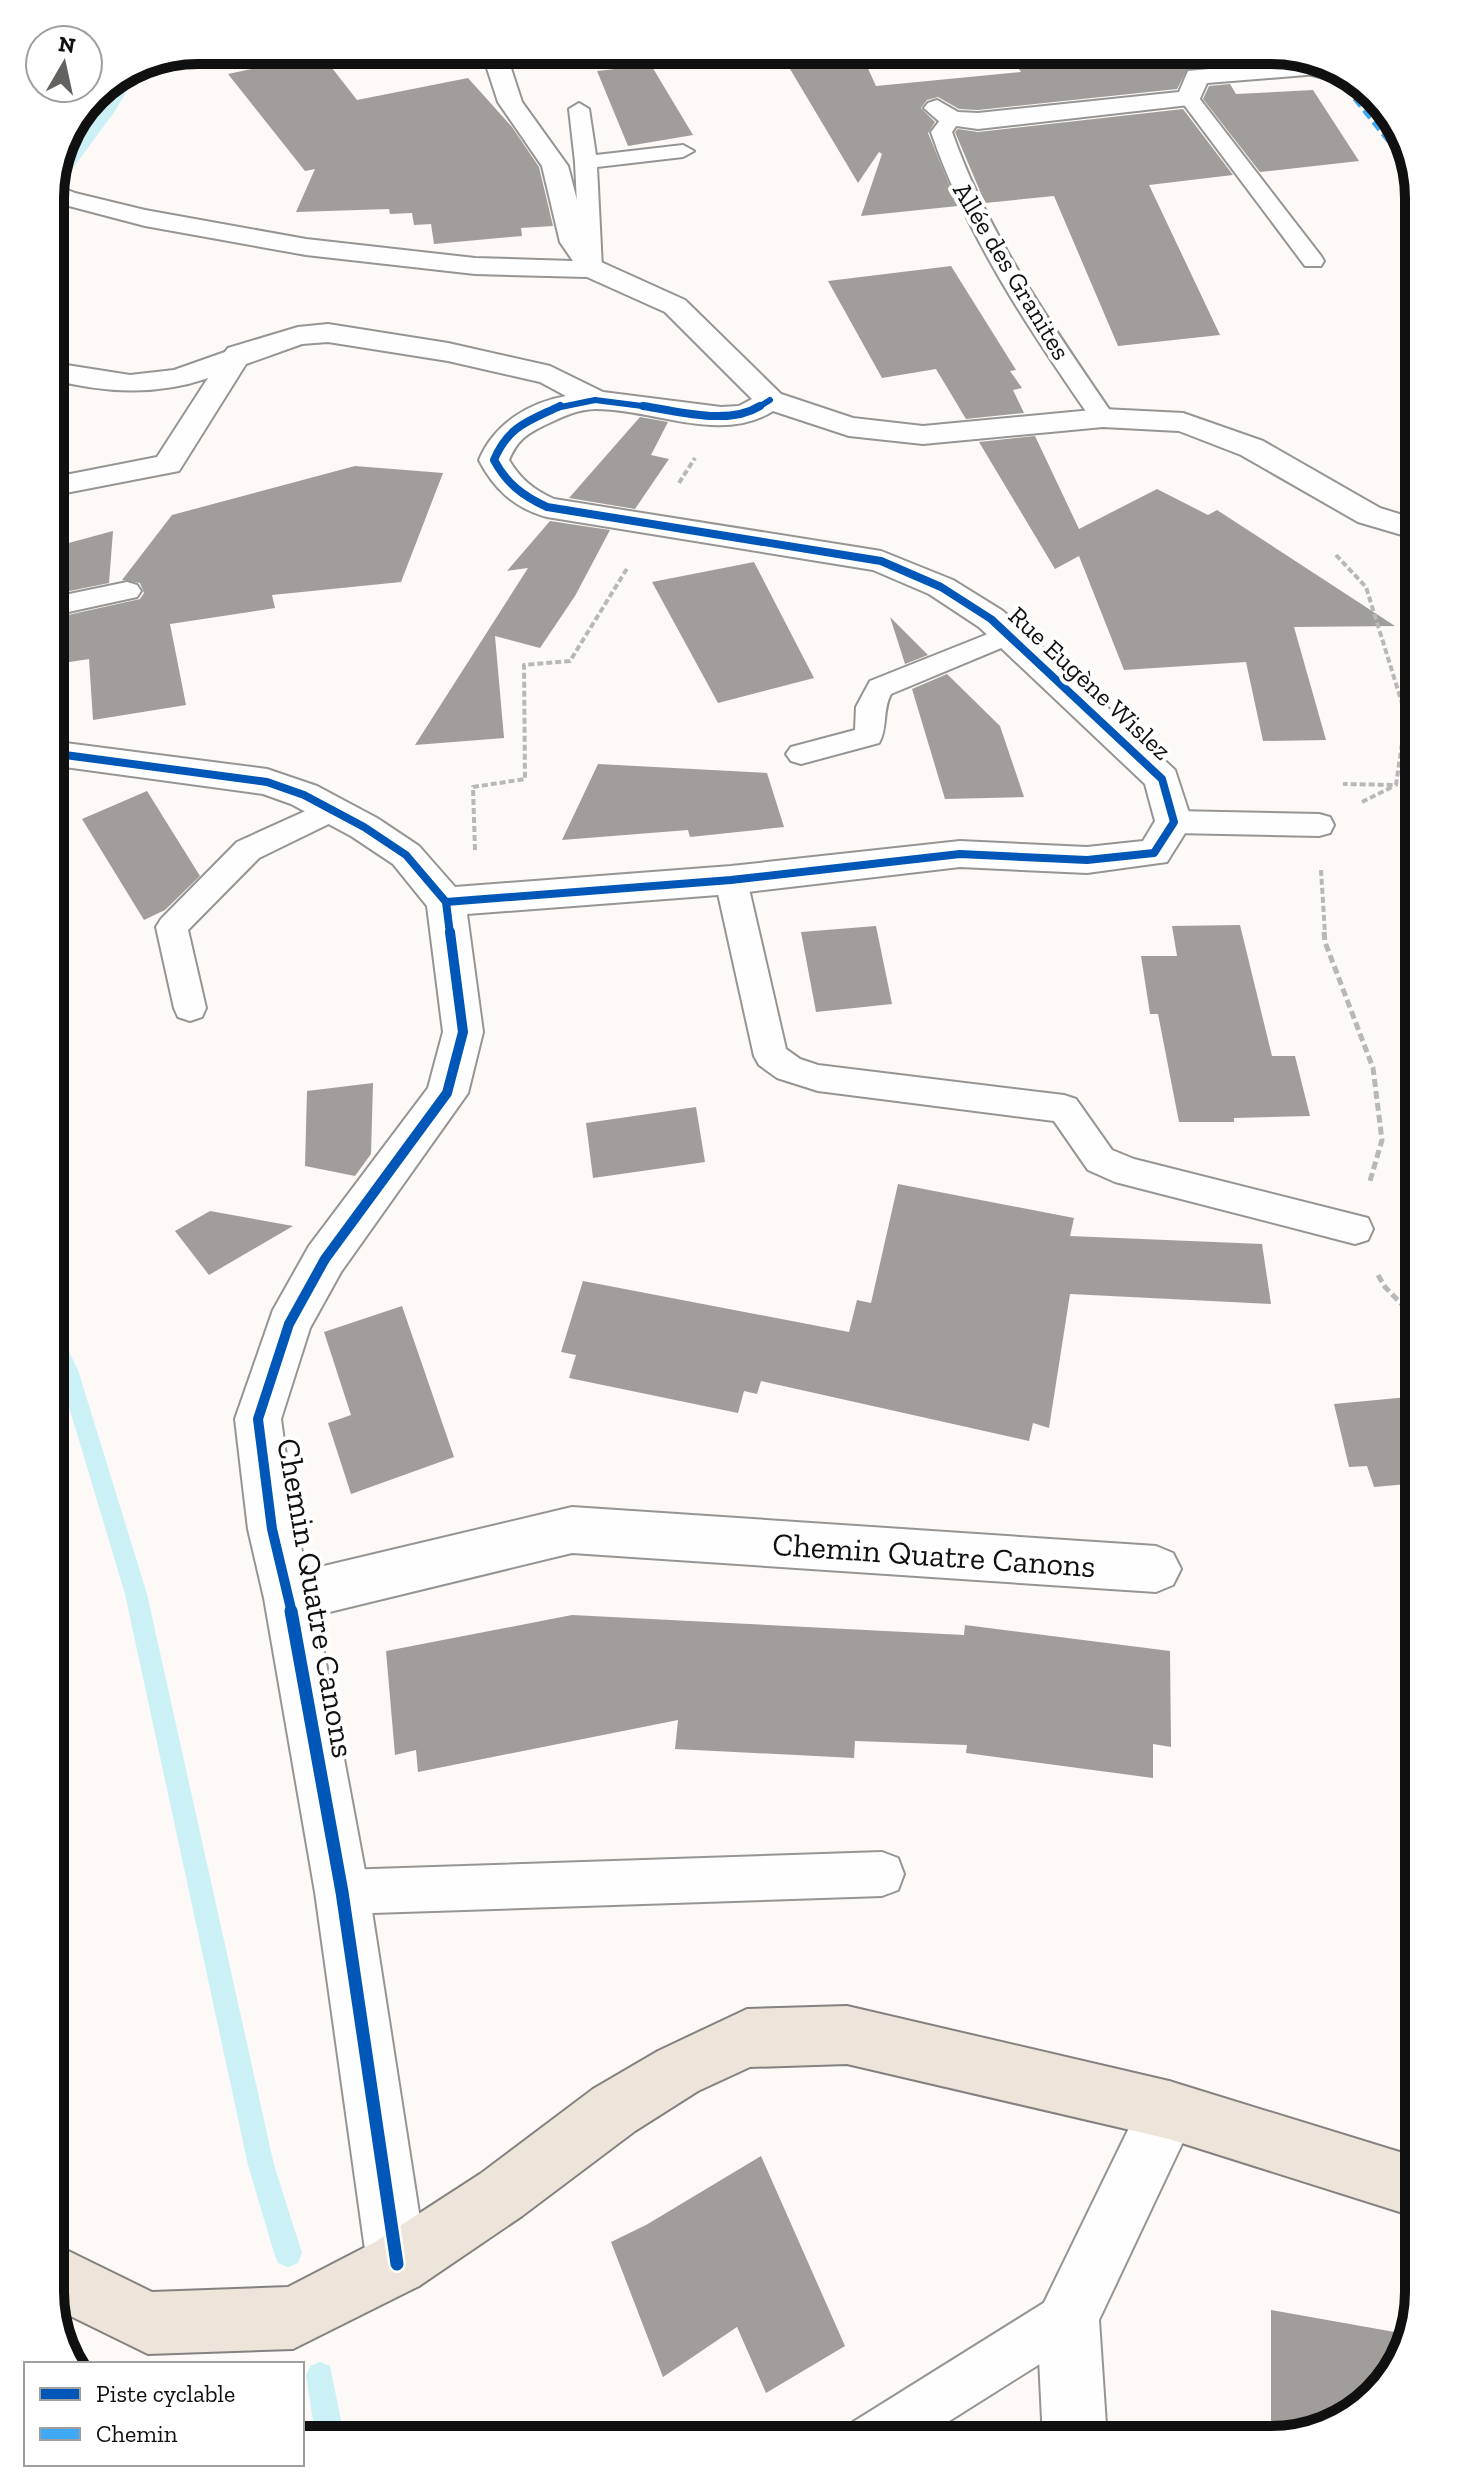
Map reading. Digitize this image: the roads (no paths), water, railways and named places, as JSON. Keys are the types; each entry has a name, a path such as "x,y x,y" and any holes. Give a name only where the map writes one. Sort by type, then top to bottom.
{"main road":[{"path":"64,2280 148,2323 293,2318 397,2264 501,2195 614,2110 678,2071 747,2038 847,2035 1169,2110 1405,2184"}],"street":[{"path":"498,64 510,102 555,166 574,242 591,268"},
{"path":"944,114 978,121 1189,98 1197,76 1279,64"},
{"path":"64,198 145,218 306,247 475,266 560,270 591,268 675,306 770,400 849,427 923,435 1103,418 1183,422 1252,448 1369,515 1405,526"},
{"path":"64,374 130,384 179,378 238,354 298,336 328,333 448,352 550,375 595,400"},
{"path":"64,484 168,464 238,354"},
{"name":"Rue Eugène Wislez","path":"770,400 746,415 721,416 595,400 560,406 530,418 512,430 494,460 519,495 547,507 881,561 941,587 991,619 1162,779 1174,822"},
{"path":"64,755 267,782 304,795 406,855 461,900 731,880 960,854 1087,860 1154,853 1174,822"},
{"name":"Chemin Quatre Canons","path":"397,2264 342,1892 289,1598 272,1529 258,1419 289,1324 325,1259 447,1093 463,1032 461,900"},
{"name":"Chemin Quatre Canons","path":"289,1598 572,1530 1156,1569"},
{"path":"1074,2426 1068,2317 1169,2110"}],"lane":[{"path":"1189,98 1313,261"},
{"path":"579,109 586,162 591,268"},
{"name":"Allée des Granites","path":"944,114 941,132 954,174 1013,284 1103,418"},
{"path":"586,162 683,151"},
{"path":"64,604 127,591"},
{"path":"801,754 869,736 870,707 880,688 1008,635"},
{"path":"190,1008 172,927 248,850 332,810"},
{"path":"1174,822 1319,825"},
{"path":"731,880 771,1056 789,1069 818,1078 1064,1109 1100,1160 1127,1172 1355,1229"},
{"path":"342,1892 882,1874"},
{"path":"893,2426 1068,2317"}],"waterway":[{"path":"69,166 124,87"},
{"path":"64,1362 136,1594 261,2165 288,2253"},
{"path":"320,2376 329,2426"}]}
